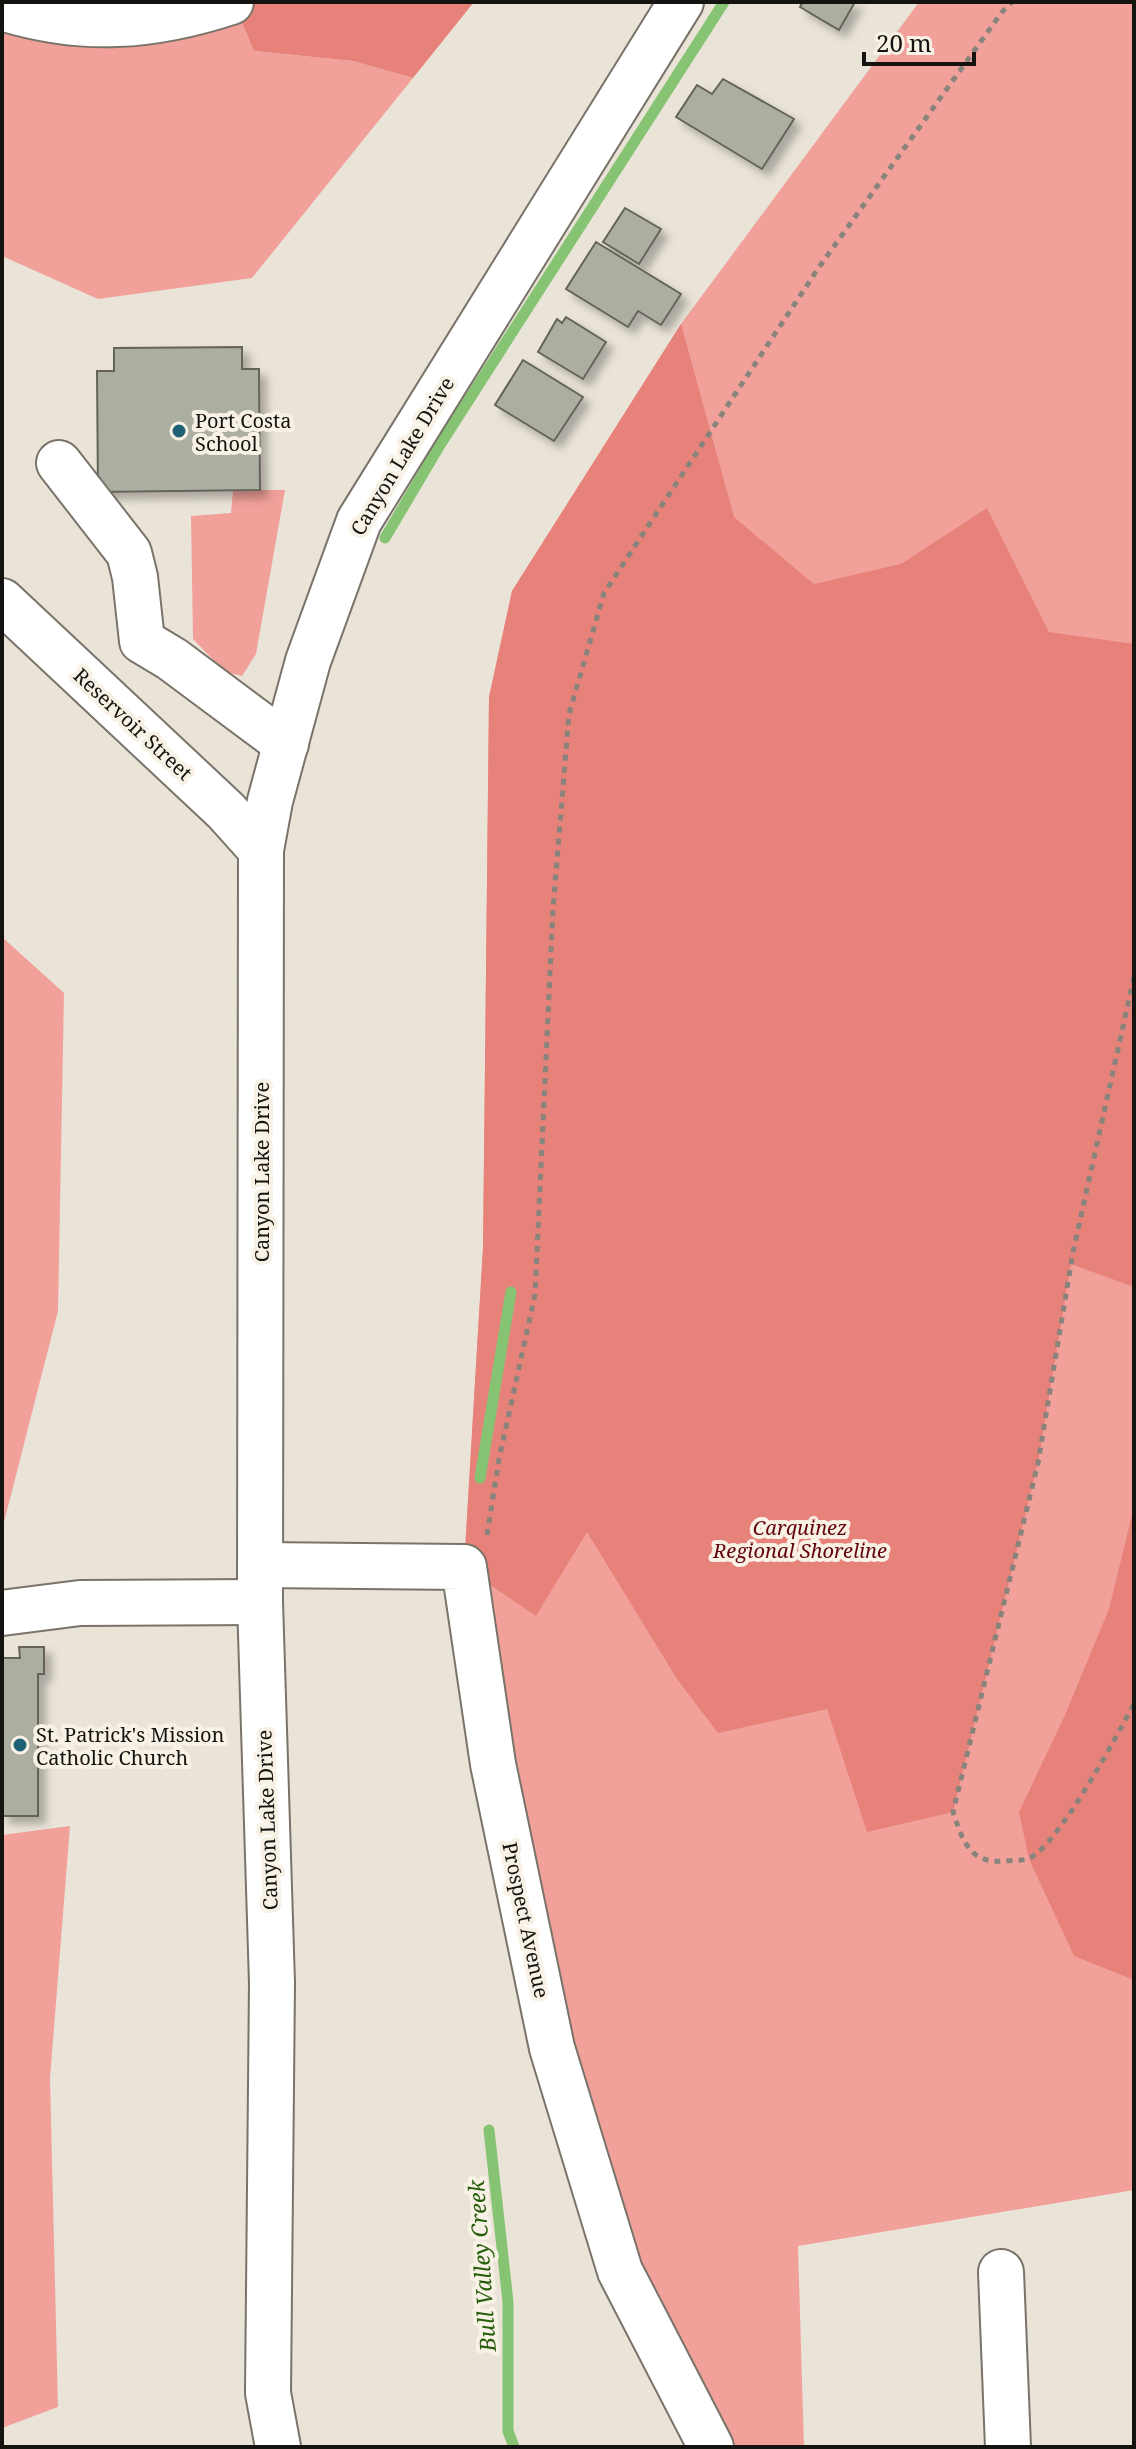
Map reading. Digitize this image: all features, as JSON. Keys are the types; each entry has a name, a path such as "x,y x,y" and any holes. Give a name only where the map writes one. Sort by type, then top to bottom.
{"street":[{"path":"2,8 65,23 113,25 158,22 231,2"},
{"name":"Canyon Lake Drive","path":"278,2447 268,2393 272,1983 260,1584 261,850 308,661 359,521 681,2"},
{"path":"59,463 129,553 135,577 142,641 172,659 286,744"},
{"name":"Reservoir Street","path":"2,601 226,811 261,850"},
{"path":"2,1613 260,1584 464,1567"},
{"name":"Prospect Avenue","path":"464,1567 493,1764 552,2048 620,2271 711,2447"},
{"path":"1001,2272 1008,2447"}],"path":[{"path":"464,1567 488,1532 499,1459 535,1295 553,909 569,714 604,593 817,270 1012,2"},
{"path":"1134,977 1071,1263 1038,1463 953,1812 965,1846 989,1862 1029,1859 1051,1839 1102,1762 1134,1704"}],"green space":[{"path":"2,2 233,2 254,51 353,61 413,78 252,278 98,299 2,256"},
{"path":"233,2 474,2 413,78 353,61 254,51"},
{"name":"Carquinez Regional Shoreline","path":"919,2 1134,2 1134,2190 798,2246 804,2447 711,2447 620,2271 464,1567 483,1248 489,697 512,591 681,324"},
{"path":"681,324 734,517 814,584 901,564 987,508 1049,632 1134,644 1134,1287 1071,1264 1038,1463 953,1812 867,1832 827,1709 718,1733 677,1679 587,1532 536,1616 464,1567 483,1248 489,697 512,591"},
{"path":"233,490 285,490 256,654 242,676 225,672 193,639 191,516 231,513"},
{"path":"2,937 64,993 58,1311 2,1530"},
{"path":"1134,1507 1134,1980 1074,1956 1029,1859 1019,1812 1065,1715 1109,1609"},
{"path":"70,1826 50,2078 58,2407 2,2428 2,1835"}],"building":[{"path":"803,2 855,2 839,30 800,7"},
{"path":"723,79 794,119 762,169 676,117 697,85 712,94"},
{"path":"625,208 661,229 639,264 603,242"},
{"path":"596,242 681,294 661,325 638,311 628,327 566,289"},
{"path":"566,317 606,342 583,379 538,352 557,319 562,323"},
{"name":"Port Costa School","path":"242,347 242,369 259,369 260,490 98,492 97,371 114,371 114,348"},
{"path":"523,360 583,397 554,441 495,405"},
{"name":"St. Patrick's Mission Catholic Church","path":"19,1647 44,1647 44,1674 38,1674 38,1816 2,1816 2,1658 20,1658"}],"waterway":[{"path":"385,538 440,445 724,2"},
{"name":"Bull Valley Creek","path":"480,1478 511,1292"},
{"name":"Bull Valley Creek","path":"489,2130 508,2302 508,2431 514,2447"}],"place":[{"name":"Port Costa School","path":"179,431"},
{"name":"St. Patrick's Mission Catholic Church","path":"20,1745"}]}
